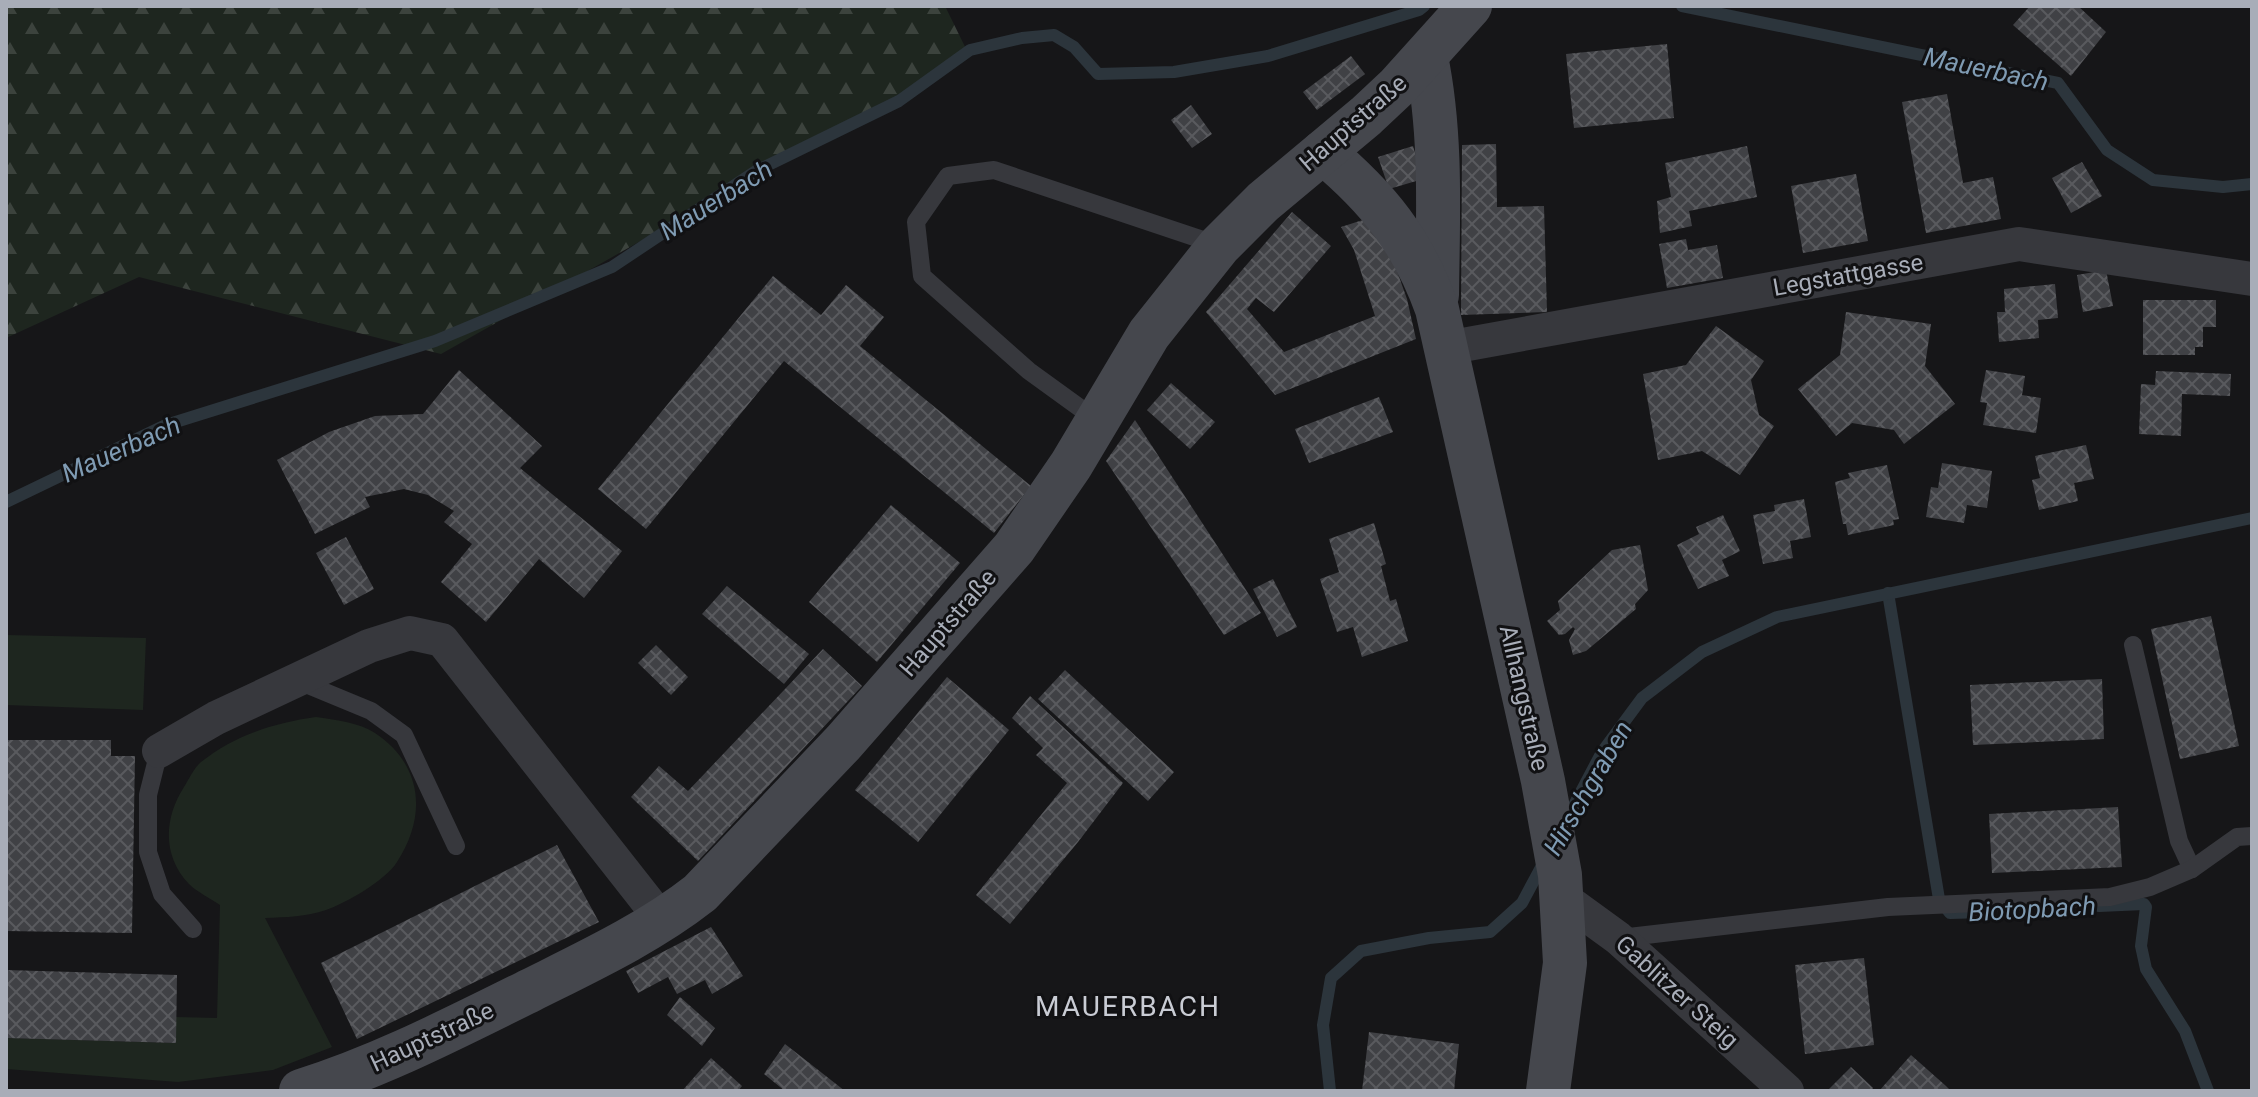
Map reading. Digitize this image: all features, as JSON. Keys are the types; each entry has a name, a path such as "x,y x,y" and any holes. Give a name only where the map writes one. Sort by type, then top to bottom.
{"main road":[{"name":"Hauptstraße","path":"301,1091 404,1051 569,971 662,920 700,893 843,743 990,576 1036,517 1149,334 1219,246 1282,185 1366,116 1426,57 1470,6"},
{"name":"Allhangstraße","path":"1426,57 1434,108 1441,329"},
{"name":"Allhangstraße","path":"1323,152 1376,200 1397,228 1417,258 1441,329 1543,781 1562,886 1565,963 1548,1091"}],"street":[{"name":"Legstattgasse","path":"1441,329 2019,244 2252,279"},
{"path":"159,751 216,718 369,646 410,633 442,640 662,920"},
{"name":"Gablitzer Steig","path":"1562,886 1787,1091"}],"lane":[{"path":"1098,421 1029,371 922,276 916,222 948,176 994,170 1219,246"},
{"path":"2133,645 2179,841 2192,869"},
{"path":"296,680 371,711 404,735 456,846"},
{"path":"159,751 148,795 148,852 162,894 193,929"},
{"path":"1618,938 1888,907 2110,897 2150,887 2192,869 2237,837 2252,836"}],"green space":[{"path":"6,6 945,6 969,55 441,354 139,277 6,338"},
{"path":"6,635 146,638 143,710 6,705"},
{"path":"316,717 368,729 391,746 411,776 416,809 407,845 392,869 375,883 326,910 265,918 332,1047 273,1070 178,1082 6,1069 6,1038 175,1043 176,1017 217,1018 220,905 189,884 174,861 169,837 173,811 194,770 227,744 285,723"}],"building":[{"path":"2030,6 2078,6 2106,32 2071,76 2013,25"},
{"path":"1667,44 1674,118 1574,128 1566,54"},
{"path":"1351,56 1365,74 1317,110 1303,92"},
{"path":"1947,94 1963,183 1993,177 2001,219 1926,233 1902,102"},
{"path":"1191,105 1212,134 1192,148 1171,120"},
{"path":"1496,144 1497,207 1544,206 1547,312 1461,315 1462,145"},
{"path":"1413,146 1423,179 1389,189 1378,157"},
{"path":"1747,146 1757,197 1689,211 1692,226 1660,233 1657,201 1671,197 1665,163"},
{"path":"2082,162 2102,196 2071,213 2052,178"},
{"path":"1856,174 1868,241 1803,253 1791,186"},
{"path":"1292,212 1331,246 1274,312 1256,298 1247,309 1284,352 1375,316 1354,250 1341,227 1372,217 1387,243 1407,299 1416,339 1275,395 1206,312"},
{"path":"1686,239 1688,250 1717,245 1723,278 1667,288 1659,244"},
{"path":"2106,270 2113,306 2083,312 2077,275"},
{"path":"773,276 821,315 846,285 884,317 860,346 1031,486 994,533 784,361 646,529 598,489"},
{"path":"2055,284 2058,318 2038,320 2039,338 1999,342 1997,312 2005,312 2004,289"},
{"path":"2143,300 2216,300 2216,327 2203,327 2203,347 2195,347 2195,355 2143,355"},
{"path":"1846,312 1931,324 1925,366 1955,404 1904,444 1894,430 1852,423 1836,436 1798,389 1840,355"},
{"path":"1716,326 1764,361 1751,380 1759,415 1774,426 1740,475 1702,451 1658,460 1643,374 1686,365"},
{"path":"459,370 542,446 520,468 622,551 584,598 539,559 486,622 441,582 472,544 444,522 454,511 428,495 404,489 365,497 370,507 315,534 277,460 329,432 375,416 423,414"},
{"path":"1986,370 2025,376 2022,395 2041,398 2036,433 1983,425 1987,403 1980,402"},
{"path":"2156,371 2231,374 2230,396 2182,394 2181,436 2139,434 2141,384 2155,385"},
{"path":"1171,383 1215,422 1190,449 1147,410"},
{"path":"1379,397 1393,432 1309,463 1295,429"},
{"path":"1135,420 1261,613 1224,635 1106,461"},
{"path":"2086,445 2094,479 2074,483 2078,501 2039,510 2032,480 2040,478 2035,456"},
{"path":"1942,463 1992,471 1987,508 1967,505 1964,523 1926,517 1931,487 1938,488"},
{"path":"1887,465 1899,519 1893,520 1894,525 1848,535 1835,482 1850,478 1848,473"},
{"path":"1804,499 1811,537 1790,541 1793,558 1763,564 1753,515 1775,511 1774,505"},
{"path":"891,505 960,563 877,662 809,602"},
{"path":"1723,515 1740,551 1722,560 1729,576 1698,589 1677,545 1699,534 1696,527"},
{"path":"1374,523 1386,564 1381,566 1390,601 1396,599 1408,641 1362,657 1353,627 1337,632 1320,579 1339,572 1329,539"},
{"path":"346,537 374,589 344,605 316,553"},
{"path":"1640,545 1648,590 1635,604 1636,609 1586,651 1573,655 1569,640 1575,629 1573,627 1559,635 1547,621 1560,610 1558,601 1612,550"},
{"path":"1273,579 1297,627 1277,637 1253,589"},
{"path":"727,586 809,654 784,684 702,614"},
{"path":"2211,616 2239,746 2180,759 2151,629"},
{"path":"656,645 688,677 671,695 638,663"},
{"path":"823,649 862,686 698,861 631,797 659,766 688,791"},
{"path":"1065,670 1174,772 1148,801 1038,699"},
{"path":"947,677 1009,730 918,842 855,790"},
{"path":"2102,679 2104,739 1973,745 1970,685"},
{"path":"1030,696 1123,783 1010,924 976,895 1067,783 1036,755 1043,748 1012,718"},
{"path":"7,740 111,740 111,756 135,756 132,933 6,931"},
{"path":"2118,807 2122,867 1992,873 1989,814"},
{"path":"557,845 599,922 357,1039 321,963"},
{"path":"711,927 743,976 712,994 705,980 677,994 668,977 638,993 626,971"},
{"path":"1864,958 1874,1045 1805,1054 1795,965"},
{"path":"6,970 177,975 176,1043 6,1038"},
{"path":"680,997 715,1028 702,1046 667,1015"},
{"path":"1369,1032 1459,1044 1454,1091 1362,1091"},
{"path":"785,1044 845,1091 785,1091 764,1074"},
{"path":"1911,1055 1946,1086 1951,1091 1879,1091"},
{"path":"711,1058 742,1086 738,1091 682,1091"},
{"path":"1851,1067 1873,1088 1871,1091 1827,1091"}],"waterway":[{"name":"Mauerbach","path":"6,502 166,425 435,341 612,267 756,171 899,101 970,50 1022,38 1054,35 1074,47 1098,74 1174,72 1268,56 1424,6"},
{"name":"Mauerbach","path":"1682,6 2058,83 2107,150 2153,180 2223,187 2252,184"},
{"name":"Hirschgraben","path":"1563,826 1602,752 1642,698 1702,652 1777,617 2252,518"},
{"name":"Biotopbach","path":"1888,593 1939,899 1950,913 1985,912"},
{"name":"Hirschgraben","path":"1330,1091 1323,1025 1331,978 1361,951 1429,938 1490,932 1522,903 1545,860"},
{"name":"Biotopbach","path":"2099,906 2144,904 2146,907 2141,946 2146,969 2185,1031 2208,1091"}],"district":[{"name":"MAUERBACH","path":"1128,1006"}]}
